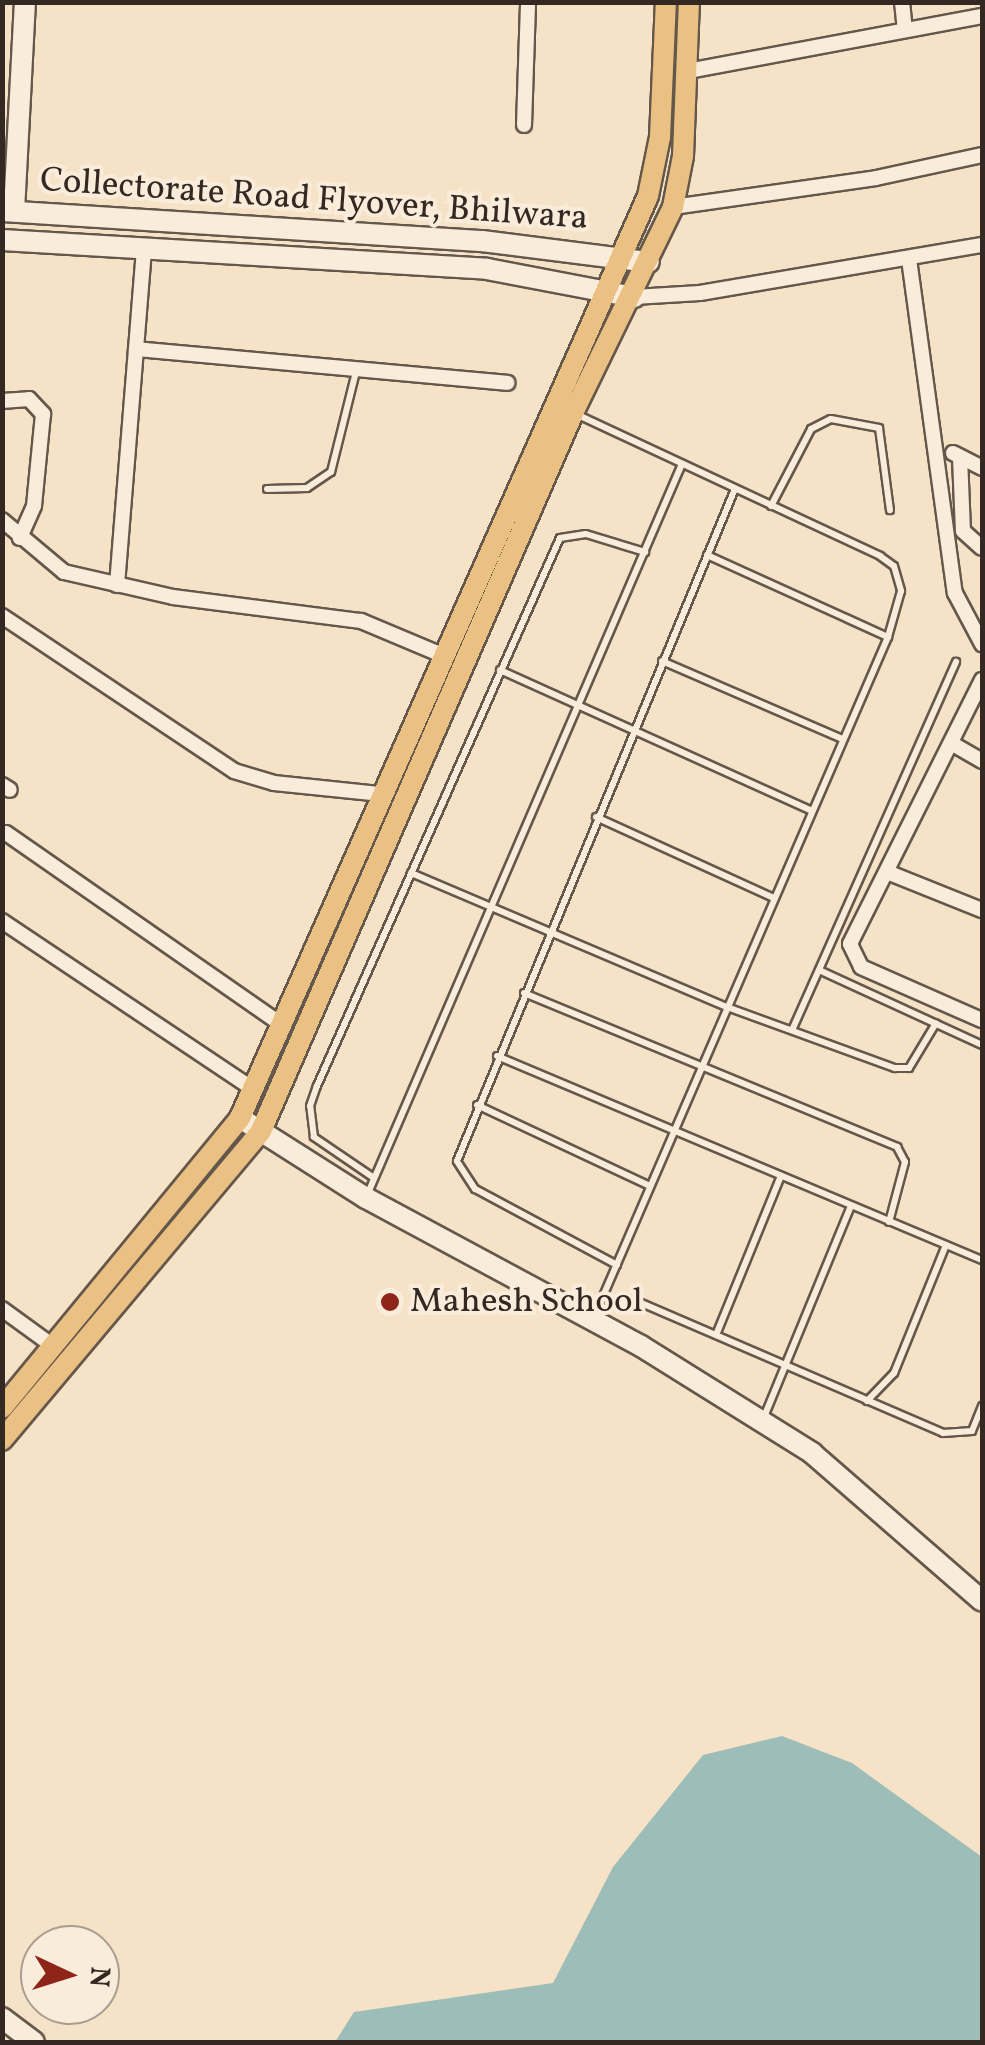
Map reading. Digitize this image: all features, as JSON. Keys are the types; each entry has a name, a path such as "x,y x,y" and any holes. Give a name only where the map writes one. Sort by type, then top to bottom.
{"main road":[{"path":"2,1408 240,1118 552,403 648,196 660,137 666,2"},
{"path":"2,1440 261,1131 573,413 634,297 673,206 688,71 689,2"}],"street":[{"path":"8,211 25,2"},
{"path":"524,125 528,2"},
{"path":"902,2 906,29"},
{"path":"688,71 982,16"},
{"path":"673,206 876,178 982,155"},
{"name":"Collectorate Road Flyover, Bhilwara","path":"8,211 307,227 620,255 649,262"},
{"path":"2,240 487,268 634,297 700,294 982,246"},
{"path":"117,586 144,248"},
{"path":"909,260 938,446 955,593 982,644"},
{"path":"136,349 507,383"},
{"path":"2,401 30,399 43,414 34,506 20,538"},
{"path":"938,446 982,468"},
{"path":"960,456 964,531 982,548"},
{"path":"2,520 64,572 117,586 362,621 442,655"},
{"path":"2,616 234,771 274,783 382,794"},
{"path":"982,680 853,936 856,962 982,1020"},
{"path":"952,743 982,760"},
{"path":"6,833 281,1024"},
{"path":"887,872 982,910"},
{"path":"2,921 252,1089"},
{"path":"240,1118 370,1188 812,1452 982,1601"},
{"path":"2,1308 53,1346"},
{"path":"2,2018 34,2042"}],"lane":[{"path":"268,489 307,488 331,472 356,371"},
{"path":"552,403 894,566 900,591 888,636 593,1319"},
{"path":"772,506 810,429 831,418 879,428 890,510"},
{"path":"644,552 586,534 560,538 310,1106 314,1138 370,1188 682,464"},
{"path":"616,1265 464,1181 456,1161 735,489"},
{"path":"707,554 888,636"},
{"path":"662,661 842,739"},
{"path":"793,1028 956,662"},
{"path":"500,670 812,811"},
{"path":"596,818 774,898"},
{"path":"410,874 550,928 728,1006 903,1070 936,1024"},
{"path":"819,970 982,1045"},
{"path":"524,993 700,1070 898,1147 904,1171 889,1222"},
{"path":"497,1056 982,1260"},
{"path":"477,1105 650,1186"},
{"path":"716,1335 781,1176"},
{"path":"762,1421 851,1206"},
{"path":"867,1401 894,1373 946,1245"},
{"path":"632,1299 960,1437 972,1432 982,1406"}],"water":[{"path":"782,1736 852,1763 982,1857 982,2042 335,2042 354,2012 553,1983 613,1867 703,1755"}],"place":[{"name":"Mahesh School","path":"390,1302"}]}
